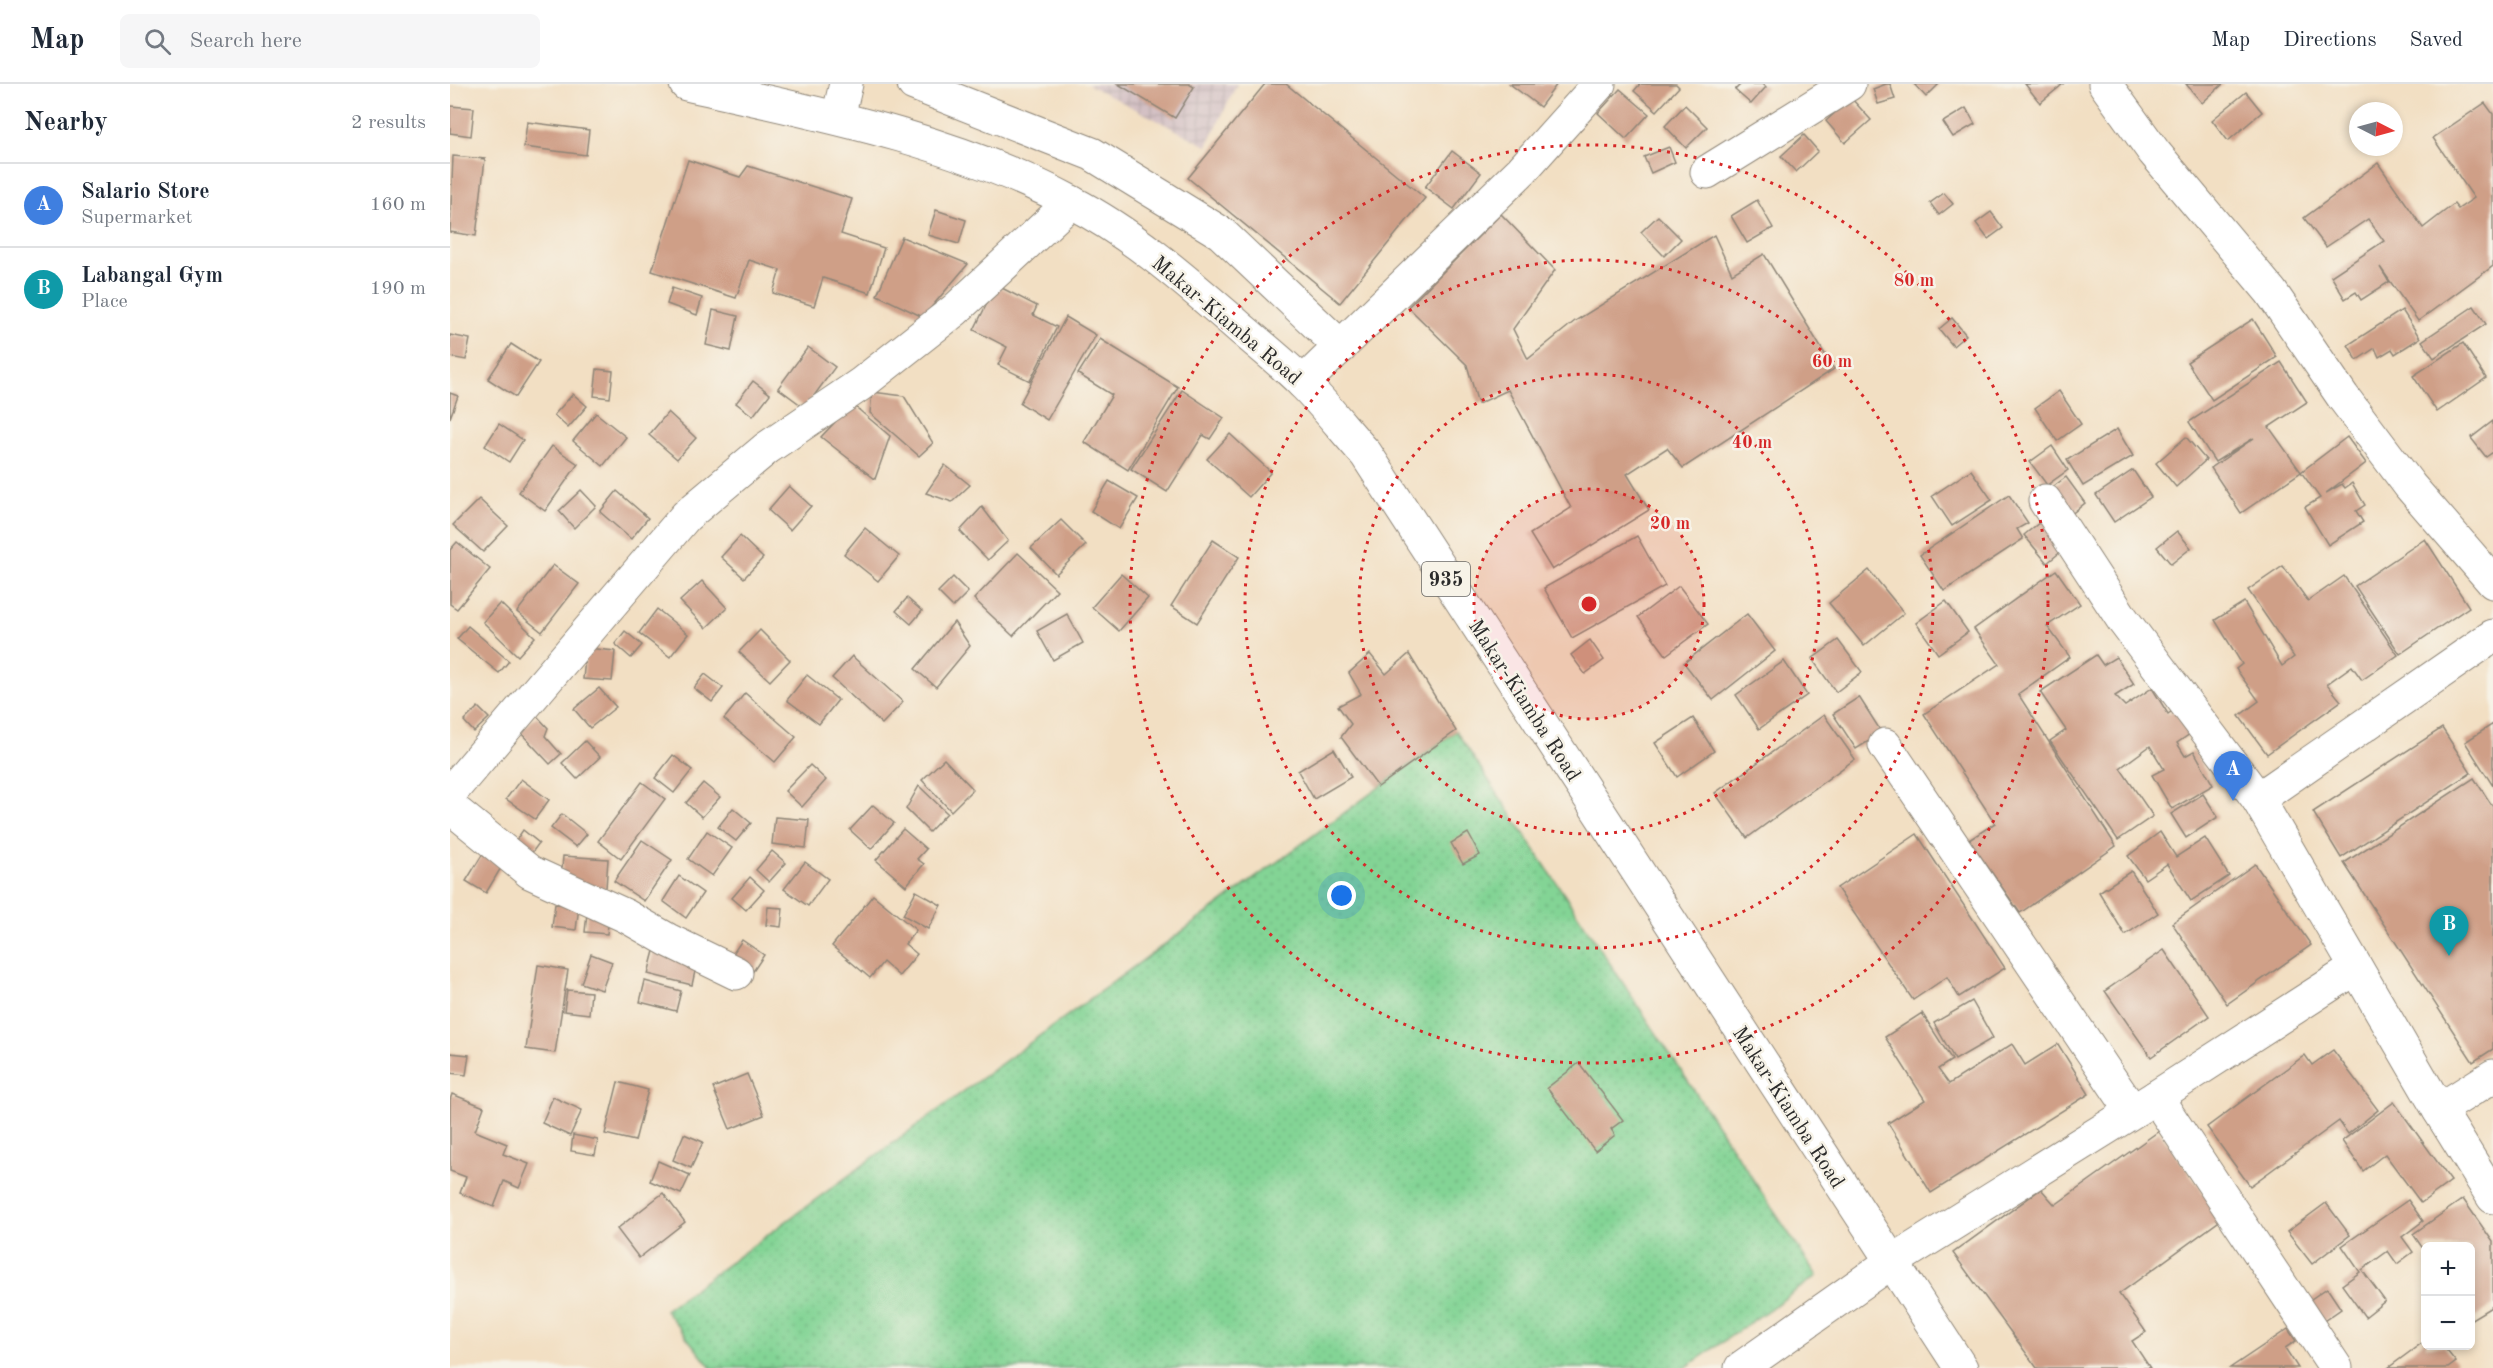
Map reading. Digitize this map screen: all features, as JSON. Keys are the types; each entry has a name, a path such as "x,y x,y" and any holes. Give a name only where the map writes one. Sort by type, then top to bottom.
{"street":[{"name":"Makar-Kiamba Road","path":"686,84 838,117 895,134 1005,172 1071,202 1108,224 1176,272 1303,383 1366,454 1890,1263 1961,1368"},
{"path":"838,117 846,84"},
{"path":"914,84 1092,154 1221,233 1341,347"},
{"path":"1303,383 1522,170 1599,84"},
{"path":"1707,172 1849,84"},
{"path":"2105,84 2154,152 2271,292 2343,397 2410,486 2493,582"},
{"path":"450,794 686,516 767,448 861,384 955,310 1071,202"},
{"path":"2044,501 2123,620 2258,799 2439,1110 2493,1197"},
{"path":"2258,799 2493,636"},
{"path":"1885,745 2336,1368"},
{"path":"450,807 530,872 626,916 668,940 736,973"},
{"path":"1741,1368 1890,1263 2356,968"},
{"path":"2439,1110 2493,1076"}],"shaded area":[{"path":"1087,84 1237,84 1207,146"}],"green space":[{"path":"1456,731 1817,1276 1685,1368 711,1368 665,1310"}],"building":[{"path":"1118,84 1189,84 1194,87 1175,118"},
{"path":"1265,84 1286,84 1425,198 1340,303 1188,178"},
{"path":"1510,84 1557,84 1540,107"},
{"path":"1640,84 1676,84 1679,87 1657,111 1634,91"},
{"path":"1741,84 1763,84 1766,87 1751,104 1735,90"},
{"path":"1890,84 1895,99 1878,104 1873,89"},
{"path":"1914,84 1939,84 1926,97"},
{"path":"2025,84 2063,84 2040,103"},
{"path":"2186,84 2223,84 2202,103"},
{"path":"1620,89 1649,114 1626,139 1598,113"},
{"path":"2246,92 2262,112 2228,141 2212,120"},
{"path":"1851,98 1871,120 1845,143 1826,121"},
{"path":"2485,103 2493,114 2493,266 2418,321 2380,267 2389,282 2361,300 2356,292 2345,299 2331,276 2384,241 2368,219 2326,247 2304,218 2378,163 2423,228 2454,204 2458,209 2474,198 2433,138"},
{"path":"1685,105 1707,127 1686,148 1665,126"},
{"path":"450,106 474,108 471,136 450,133"},
{"path":"1966,108 1975,124 1953,137 1943,122"},
{"path":"527,122 589,130 586,155 524,147"},
{"path":"1804,135 1818,151 1796,172 1781,156"},
{"path":"1669,147 1675,162 1651,173 1644,157"},
{"path":"1452,151 1481,173 1454,209 1425,187"},
{"path":"453,156 485,159 476,236 450,232"},
{"path":"688,160 740,177 748,166 852,199 841,234 884,248 870,293 823,278 814,306 773,293 780,270 749,260 736,298 652,271"},
{"path":"1944,193 1953,204 1939,215 1930,203"},
{"path":"1757,200 1773,228 1747,243 1731,216"},
{"path":"936,210 966,220 959,244 928,235"},
{"path":"1991,212 2003,228 1988,239 1976,223"},
{"path":"1501,214 1555,270 1513,329 1528,359 1575,321 1714,235 1732,274 1764,254 1834,369 1683,468 1667,448 1627,474 1649,510 1552,570 1530,534 1571,508 1508,390 1478,404 1467,365 1408,307"},
{"path":"1658,216 1681,239 1664,256 1641,232"},
{"path":"902,237 968,264 923,317 877,295"},
{"path":"996,285 1037,306 1033,315 1057,327 1030,381 998,365 1007,347 974,330"},
{"path":"672,288 702,298 697,315 667,304"},
{"path":"2474,306 2486,324 2434,358 2422,341"},
{"path":"713,310 738,316 731,351 706,345"},
{"path":"2402,310 2420,338 2395,354 2392,349 2379,357 2375,348 2357,360 2348,345"},
{"path":"1066,317 1096,335 1047,420 1020,403"},
{"path":"1952,318 1966,335 1953,346 1939,329"},
{"path":"2253,319 2277,357 2212,400 2187,362"},
{"path":"450,335 470,339 466,360 450,357"},
{"path":"1100,339 1178,387 1128,470 1084,442 1112,395 1078,374"},
{"path":"2463,343 2486,378 2437,412 2413,376"},
{"path":"511,344 539,362 516,397 488,379"},
{"path":"808,347 835,367 805,408 778,388"},
{"path":"2281,362 2307,402 2269,427 2301,472 2241,513 2211,468 2254,438 2215,462 2189,422"},
{"path":"597,369 613,371 610,398 594,396"},
{"path":"753,381 770,394 753,416 736,403"},
{"path":"1182,390 1224,418 1210,439 1203,435 1167,492 1131,469"},
{"path":"2059,391 2081,424 2057,441 2035,408"},
{"path":"872,392 904,396 933,443 919,456 870,413"},
{"path":"450,393 458,396 450,418"},
{"path":"573,394 587,406 568,428 554,415"},
{"path":"852,404 890,436 875,479 821,437"},
{"path":"668,412 696,438 677,459 649,435"},
{"path":"596,413 626,437 603,466 573,441"},
{"path":"2493,421 2493,452 2486,457 2471,438"},
{"path":"499,424 523,440 509,462 485,446"},
{"path":"2117,429 2133,456 2083,486 2067,460"},
{"path":"1230,434 1271,472 1249,497 1207,459"},
{"path":"2186,437 2206,460 2176,487 2156,463"},
{"path":"2347,437 2366,463 2326,493 2342,484 2345,488 2352,483 2365,505 2356,511 2363,522 2328,545 2305,507 2320,498 2301,472"},
{"path":"552,446 578,464 545,511 519,492"},
{"path":"2052,446 2068,470 2047,485 2030,462"},
{"path":"945,465 970,485 952,502 926,493"},
{"path":"1971,470 1992,500 1952,526 1932,496"},
{"path":"2133,470 2151,497 2114,522 2096,495"},
{"path":"2066,477 2085,503 2069,516 2050,489"},
{"path":"1109,481 1138,498 1119,529 1091,511"},
{"path":"789,486 811,506 790,530 768,510"},
{"path":"581,490 596,506 574,528 559,511"},
{"path":"617,491 648,518 631,539 600,512"},
{"path":"2009,495 2028,523 2017,529 2023,539 1944,591 1920,555"},
{"path":"479,499 508,526 483,552 453,525"},
{"path":"982,507 1008,541 988,560 960,531"},
{"path":"2045,518 2068,546 2047,563 2024,535"},
{"path":"1061,520 1086,545 1056,574 1031,548"},
{"path":"865,528 899,556 878,581 844,554"},
{"path":"2177,531 2191,548 2171,564 2157,547"},
{"path":"740,536 763,558 744,578 721,557"},
{"path":"1637,536 1665,586 1572,638 1544,588"},
{"path":"2425,539 2469,607 2400,654 2355,586"},
{"path":"1213,540 1239,557 1197,623 1171,606"},
{"path":"457,542 490,569 457,609 450,604 450,550"},
{"path":"1018,553 1057,590 1013,636 974,599"},
{"path":"553,565 579,584 542,632 517,612"},
{"path":"2283,566 2308,601 2344,576 2398,655 2362,680 2352,666 2327,684 2341,701 2267,754 2239,716 2259,701 2236,669 2242,664 2215,620 2244,602 2282,666 2294,657 2248,590"},
{"path":"1869,570 1904,613 1864,646 1829,603"},
{"path":"2056,570 2080,604 2047,626 2070,657 2018,694 2116,846 2020,913 1969,840 1995,823 1924,714 1999,664 1974,629"},
{"path":"1121,574 1148,598 1119,631 1092,607"},
{"path":"953,577 968,592 953,607 938,592"},
{"path":"702,581 727,608 706,628 680,601"},
{"path":"1679,586 1708,624 1666,655 1638,617"},
{"path":"907,598 922,611 911,624 896,611"},
{"path":"1946,601 1968,632 1938,654 1916,623"},
{"path":"500,603 535,637 518,656 483,622"},
{"path":"657,609 688,634 670,657 639,633"},
{"path":"1067,614 1083,643 1053,660 1037,631"},
{"path":"1747,614 1775,651 1713,700 1684,663"},
{"path":"954,622 970,646 936,687 915,669"},
{"path":"468,626 509,661 499,673 457,639"},
{"path":"760,630 790,660 770,681 739,652"},
{"path":"625,631 642,645 631,658 615,644"},
{"path":"1590,640 1604,660 1585,674 1571,655"},
{"path":"1838,640 1862,672 1836,692 1812,659"},
{"path":"586,648 615,651 612,681 583,679"},
{"path":"1370,654 1386,674 1409,654 1456,731 1378,787 1341,737 1351,724 1338,706 1361,694 1349,673"},
{"path":"2096,655 2103,665 2116,657 2134,684 2115,696 2125,706 2152,688 2168,714 2175,709 2190,734 2177,743 2185,756 2194,751 2213,785 2172,809 2152,775 2164,769 2150,746 2120,768 2153,816 2118,840 2050,741 2066,730 2040,692"},
{"path":"852,656 903,702 882,724 832,678"},
{"path":"1784,661 1807,695 1759,729 1736,695"},
{"path":"705,674 723,688 712,702 694,688"},
{"path":"807,675 838,700 819,724 787,700"},
{"path":"599,688 616,707 590,728 574,709"},
{"path":"745,693 796,737 775,762 724,719"},
{"path":"1859,697 1882,733 1856,749 1833,714"},
{"path":"478,707 489,718 474,732 464,721"},
{"path":"1824,715 1855,759 1747,838 1715,793"},
{"path":"537,716 548,728 545,736 561,754 550,764 520,732"},
{"path":"1693,718 1714,751 1677,777 1655,743"},
{"path":"2493,724 2493,786 2465,742"},
{"path":"2442,728 2471,773 2341,858 2313,812"},
{"path":"585,741 600,757 577,779 562,763"},
{"path":"1334,749 1351,777 1314,799 1298,771"},
{"path":"673,755 692,770 674,793 655,778"},
{"path":"944,759 973,789 951,811 922,780"},
{"path":"810,765 826,780 802,807 785,791"},
{"path":"2474,778 2493,807 2493,1049 2473,1062 2344,863"},
{"path":"521,779 549,800 535,819 506,799"},
{"path":"642,782 665,799 621,859 598,841"},
{"path":"703,783 720,797 702,817 686,803"},
{"path":"919,786 947,813 929,832 906,809"},
{"path":"2203,794 2218,817 2186,838 2171,814"},
{"path":"873,805 894,823 871,849 850,830"},
{"path":"733,808 751,823 736,841 718,827"},
{"path":"562,814 587,834 576,847 551,828"},
{"path":"775,817 809,820 806,848 772,844"},
{"path":"903,829 926,849 917,859 924,864 906,886 876,860"},
{"path":"523,830 539,843 528,858 512,846"},
{"path":"707,831 732,848 712,876 688,859"},
{"path":"2160,832 2176,857 2205,838 2229,876 2191,901 2167,864 2145,879 2128,856"},
{"path":"1468,833 1480,855 1463,864 1451,843"},
{"path":"1917,834 2005,968 1959,997 1947,977 1913,1000 1837,888"},
{"path":"642,840 672,860 644,901 614,881"},
{"path":"772,851 786,863 769,882 756,870"},
{"path":"482,855 502,866 486,893 466,881"},
{"path":"563,856 608,859 606,888 561,884"},
{"path":"805,862 828,879 808,906 784,889"},
{"path":"2255,864 2311,945 2227,1004 2172,923"},
{"path":"2131,871 2158,913 2125,935 2099,892"},
{"path":"679,876 703,893 686,918 663,901"},
{"path":"750,877 764,890 746,910 732,898"},
{"path":"916,891 941,905 928,929 903,915"},
{"path":"873,895 916,930 905,944 917,954 899,976 883,962 870,978 832,946"},
{"path":"555,904 579,906 576,930 552,927"},
{"path":"768,907 783,908 781,927 766,925"},
{"path":"587,913 609,915 607,934 585,932"},
{"path":"742,940 764,955 752,973 730,958"},
{"path":"2164,950 2209,1016 2151,1057 2105,991"},
{"path":"654,951 697,962 692,985 648,974"},
{"path":"591,954 612,962 602,990 581,983"},
{"path":"538,965 568,970 555,1053 526,1049"},
{"path":"645,981 681,991 676,1011 640,1002"},
{"path":"567,990 591,992 589,1014 564,1011"},
{"path":"1972,1001 1993,1038 1955,1060 1934,1023"},
{"path":"1922,1013 1952,1060 1938,1069 1949,1084 2012,1044 2025,1065 2058,1044 2089,1094 1931,1193 1888,1123 1925,1100 1885,1037"},
{"path":"2333,1050 2378,1110 2348,1134 2339,1121 2250,1186 2207,1127 2305,1055 2312,1065"},
{"path":"450,1053 469,1055 466,1075 450,1073"},
{"path":"1579,1063 1623,1120 1611,1129 1615,1135 1595,1151 1547,1088"},
{"path":"747,1074 764,1115 730,1129 713,1088"},
{"path":"618,1082 648,1090 635,1141 605,1134"},
{"path":"452,1094 484,1107 475,1131 507,1144 503,1154 529,1164 519,1188 504,1181 494,1207 460,1193 466,1177 450,1171 450,1100"},
{"path":"553,1097 582,1110 570,1136 542,1123"},
{"path":"2394,1102 2451,1181 2421,1203 2385,1154 2363,1171 2342,1141"},
{"path":"2159,1131 2222,1219 2119,1294 2146,1332 2132,1341 2150,1368 2037,1368 1953,1253 2041,1189 2055,1205"},
{"path":"684,1134 703,1142 691,1168 673,1160"},
{"path":"573,1135 598,1140 595,1155 571,1151"},
{"path":"658,1161 690,1175 681,1194 650,1181"},
{"path":"663,1193 685,1222 639,1258 617,1229"},
{"path":"2463,1199 2493,1242 2493,1306 2475,1317 2475,1242 2421,1242 2421,1246 2413,1234"},
{"path":"2408,1200 2423,1221 2402,1237 2413,1252 2397,1264 2388,1251 2362,1270 2385,1301 2365,1317 2342,1285 2360,1272 2342,1246"},
{"path":"2326,1203 2350,1235 2312,1264 2287,1232"},
{"path":"2327,1288 2341,1309 2318,1325 2304,1304"},
{"path":"2288,1329 2296,1341 2285,1348 2298,1368 2230,1368"},
{"path":"2421,1344 2421,1350 2446,1350 2456,1362 2448,1368 2388,1368"}],"place":[{"name":"Salario Store","path":"2233,801"},
{"name":"Labangal Gym","path":"2449,956"}]}
